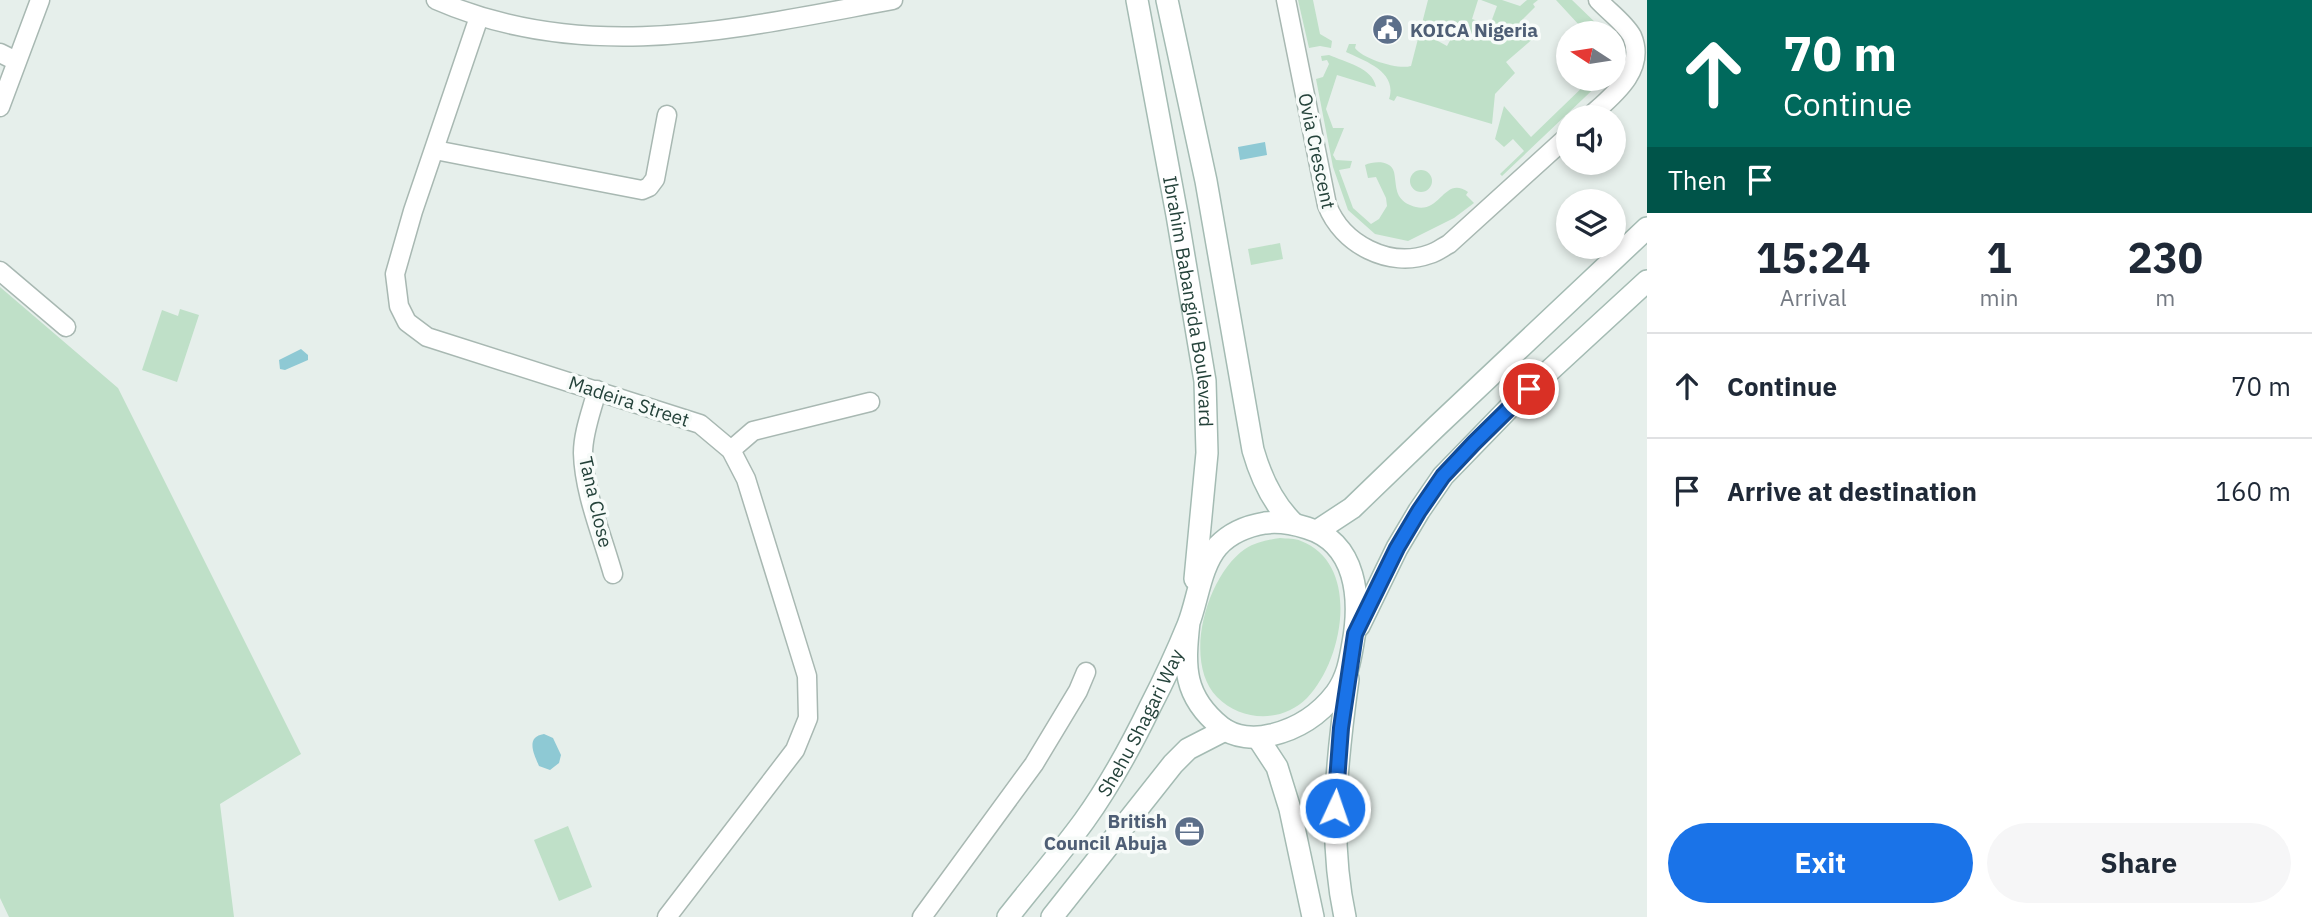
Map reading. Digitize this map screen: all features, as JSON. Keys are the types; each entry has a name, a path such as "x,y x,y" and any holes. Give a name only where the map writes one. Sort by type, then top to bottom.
{"main road":[{"name":"Ibrahim Babangida Boulevard","path":"1137,0 1205,382 1207,453 1191,614"},
{"name":"Ibrahim Babangida Boulevard","path":"1167,0 1208,194 1253,450 1266,486 1282,513 1294,524"},
{"path":"1317,531 1352,508 1647,229"},
{"path":"1355,634 1402,539 1443,476 1510,407 1647,281"},
{"path":"1345,917 1337,864 1335,808 1341,728 1355,634 1357,605 1353,573 1339,548 1324,534 1294,524 1270,523 1251,526 1233,533 1217,547 1191,614 1185,658 1188,682 1198,704 1224,730 1243,737 1258,738 1299,726 1337,692 1349,668"},
{"name":"Shehu Shagari Way","path":"1008,917 1084,822 1108,785 1151,705 1191,614"},
{"name":"Shehu Shagari Way","path":"1052,917 1173,764 1188,749 1224,730"},
{"path":"1258,738 1277,767 1287,799 1313,917"}],"street":[{"path":"0,107 8,57 40,0"},
{"path":"436,0 479,17 547,30 632,37 733,30 845,4 893,0"},
{"name":"Ovia Crescent","path":"1286,0 1327,205 1333,220 1352,241 1399,259 1416,258 1440,249 1449,244 1556,147"},
{"path":"1598,0 1632,36 1636,53 1634,71 1628,82 1602,105"},
{"name":"Madeira Street","path":"479,17 413,211 395,274 399,306 407,322 427,337 700,424 731,450 746,479 807,676 808,718 794,750 667,917"},
{"path":"435,150 642,190 649,187 655,179 667,115"},
{"path":"0,271 65,327"},
{"name":"Tana Close","path":"597,390 583,451 590,493 613,574"},
{"path":"731,450 752,431 870,402"},
{"path":"922,917 1034,764 1078,691 1086,672"}],"green space":[{"path":"1298,0 1313,0 1320,34 1332,41 1331,48 1309,48"},
{"path":"1428,0 1478,0 1472,19 1490,25 1497,6 1481,0 1502,0 1520,6 1527,0 1538,0 1522,20 1536,36 1506,62 1515,73 1495,94 1492,124 1397,96 1394,101 1389,99 1391,90 1384,75 1370,64 1346,52 1349,44 1356,44 1355,48 1359,52 1373,60 1390,65 1411,66","holes":["1434,23 1453,35 1447,46 1427,35"]},
{"path":"1556,0 1572,0 1594,21 1575,21"},
{"path":"1329,55 1364,70 1374,80 1376,87 1337,75 1326,109 1333,128 1344,128 1333,155 1336,160 1352,161 1350,168 1339,170 1353,208 1371,224 1379,219 1387,206 1376,177 1368,178 1365,165 1377,162 1386,163 1392,168 1399,195 1410,205 1420,208 1428,206 1453,188 1468,192 1466,195 1474,203 1454,218 1408,241 1375,234 1348,210 1333,167 1316,79 1323,77 1329,64 1327,60 1322,61 1321,56"},
{"path":"1579,91 1591,91 1577,105 1564,105"},
{"path":"1504,106 1531,137 1556,113 1556,125 1502,176 1500,174 1524,151 1513,139 1504,147 1495,139"},
{"path":"1417,170 1425,170 1432,177 1432,185 1425,192 1417,192 1410,185 1410,177"},
{"path":"1280,243 1283,259 1251,265 1248,249"},
{"path":"0,287 118,388 301,754 220,804 234,917 9,917 0,898"},
{"path":"180,309 199,315 177,382 142,370 162,310 178,316"},
{"path":"1280,538 1301,541 1320,553 1332,570 1339,591 1337,638 1320,681 1307,698 1286,712 1250,715 1227,705 1217,697 1207,681 1201,662 1200,641 1210,598 1231,561 1249,547"},
{"path":"568,826 592,887 559,901 534,840"}],"water":[{"path":"1265,142 1267,155 1240,160 1238,147"},
{"path":"301,349 308,355 308,360 285,370 280,369 279,360"},
{"path":"544,734 553,738 561,755 559,763 550,770 539,766 532,747 534,739"}],"place":[{"name":"KOICA Nigeria","path":"1387,30"},
{"name":"British Council Abuja","path":"1190,832"}],"route":[{"path":"1335,808 1341,728 1355,634 1397,548 1443,476 1529,389"}]}
